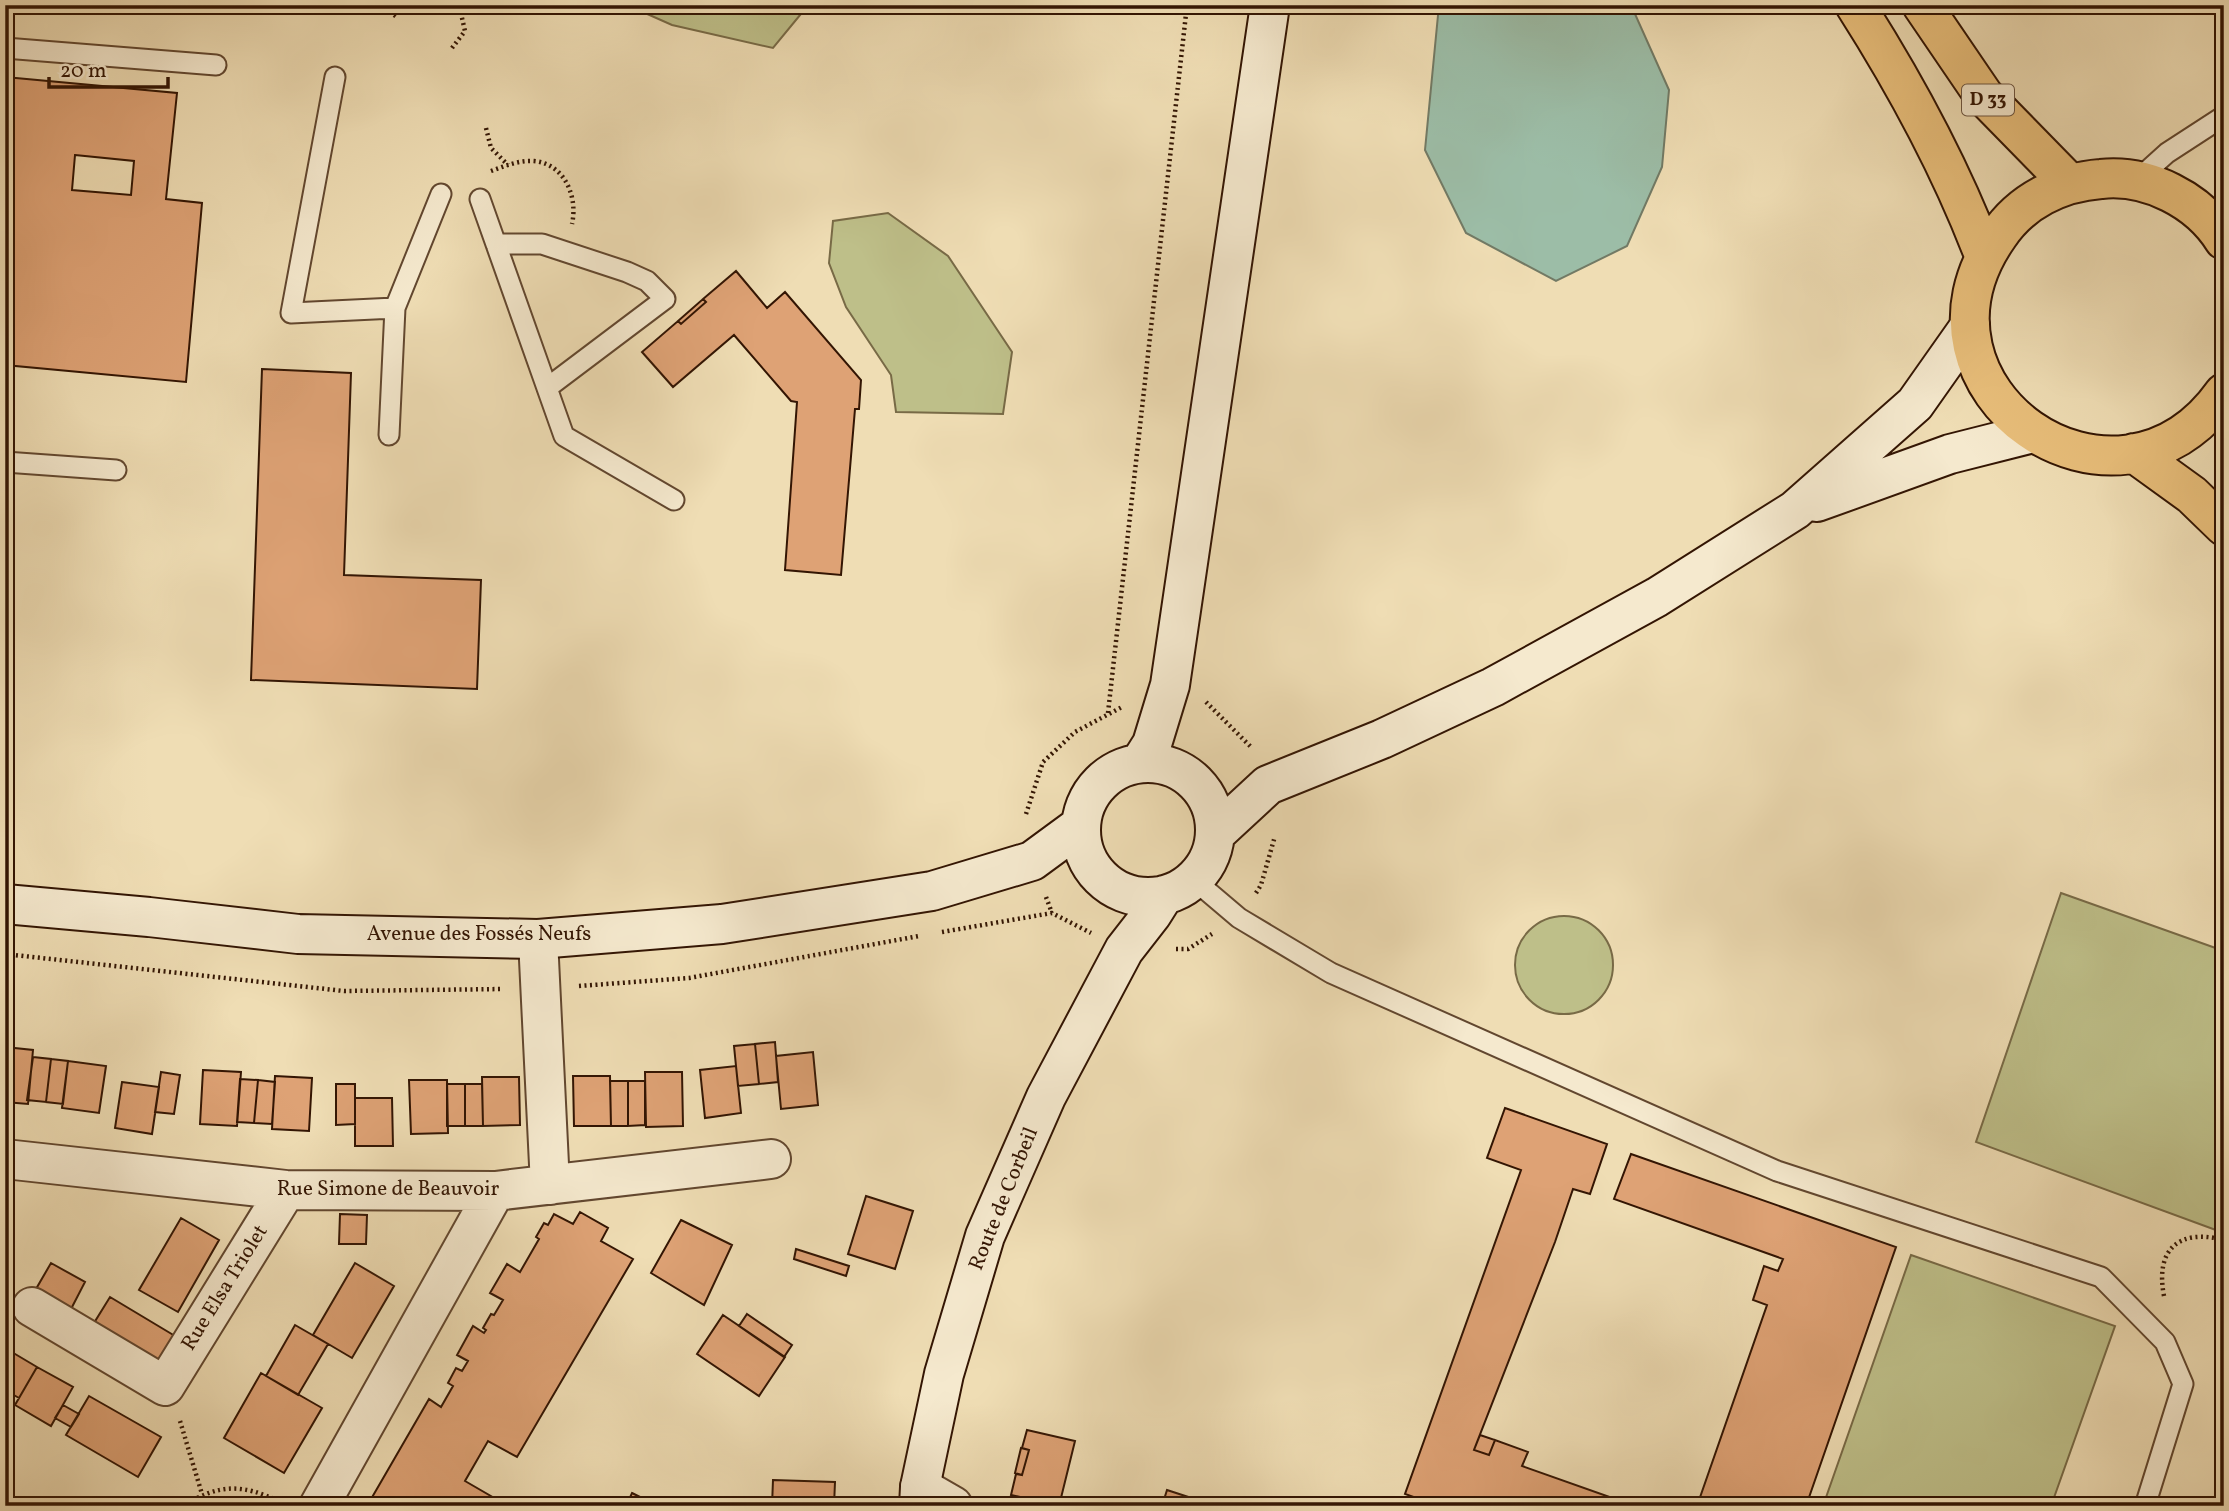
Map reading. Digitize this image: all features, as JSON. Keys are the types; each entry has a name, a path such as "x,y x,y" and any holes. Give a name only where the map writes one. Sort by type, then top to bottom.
{"main road":[{"path":"1855,5 1896,68 1924,118 1950,172 1984,255"},
{"name":"D 33","path":"1922,5 1984,96 2070,184"},
{"path":"2222,225 2167,191 2137,181 2103,178 2070,184 2035,199 2006,223 1984,255 1975,277 1970,326 1976,358 1988,387 2008,413 2033,433 2056,446 2081,453 2107,456 2134,453 2163,444 2190,429 2212,409 2224,393"},
{"path":"2134,453 2192,495 2224,526"}],"street":[{"path":"1140,763 1152,744 1170,685 1270,5"},
{"path":"1215,834 1268,785 1382,739 1493,687 1657,597 1795,510 1915,404 1970,326"},
{"path":"1795,510 1950,454 2033,433"},
{"path":"1140,763 1160,764 1179,770 1196,782 1207,797 1214,815 1212,851 1205,866 1178,887 1141,897 1107,880 1087,856 1082,841 1081,825 1085,807 1094,790 1122,768 1140,763"},
{"path":"1196,782 1268,785"},
{"name":"Avenue des Fossés Neufs","path":"5,904 298,934 538,939 722,924 932,891 1032,861 1081,825"},
{"name":"Avenue des Fossés Neufs","path":"1032,861 1107,880"},
{"path":"1107,880 1124,950"},
{"name":"Route de Corbeil","path":"920,1496 944,1374 985,1236 1046,1097 1124,950 1178,887"},
{"path":"538,939 550,1185"},
{"name":"Rue Simone de Beauvoir","path":"5,1159 286,1190 495,1191 771,1159"},
{"name":"Rue Elsa Triolet","path":"32,1307 165,1386 286,1190"},
{"path":"319,1506 495,1191"},
{"path":"920,1496 953,1506"}],"lane":[{"path":"5,48 216,65"},
{"path":"335,77 291,313 395,308"},
{"path":"2137,181 2167,153 2224,116"},
{"path":"389,435 395,308 441,194"},
{"path":"480,199 564,436 674,500"},
{"path":"496,244 542,244 561,250 648,281 665,299 547,388"},
{"path":"5,462 116,470"},
{"path":"1178,887 1239,918 1331,973 1777,1171 2101,1277 2165,1342 2183,1384 2145,1506"}],"path":[{"path":"381,5 398,18"},
{"path":"452,48 465,31 459,5"},
{"path":"1108,713 1187,5"},
{"path":"486,128 491,148 508,165"},
{"path":"481,176 508,165 535,161 553,168 568,183 574,201 568,237 561,250"},
{"path":"2155,1332 2168,1312 2162,1285 2165,1255 2180,1240 2209,1236 2224,1240"},
{"path":"183,1506 202,1494 231,1488 264,1494 287,1506"}],"shaded area":[{"path":"627,5 803,5 805,9 773,48 672,25"},
{"path":"1439,5 1631,5 1669,90 1662,167 1627,246 1556,281 1466,233 1425,150"},
{"path":"888,213 948,256 1012,352 1003,414 896,412 891,375 846,307 829,263 833,221"},
{"path":"2061,893 2224,951 2224,1233 1976,1142"},
{"path":"1554,916 1574,916 1599,930 1610,946 1613,965 1610,984 1599,1000 1574,1014 1554,1014 1537,1006 1523,992 1515,975 1515,955 1523,938 1537,924"},
{"path":"1911,1255 2115,1326 2051,1506 1823,1506"}],"building":[{"path":"5,77 177,93 166,199 202,203 186,382 5,365","holes":["75,155 134,161 131,195 72,190"]},
{"path":"736,271 767,308 785,292 861,380 859,409 855,409 841,575 785,570 797,402 791,401 734,335 673,387 642,352 678,321 681,324 706,302 703,299"},
{"path":"703,299 706,302 681,324 678,321"},
{"path":"262,369 351,373 344,575 481,580 477,689 251,680"},
{"path":"775,1042 778,1082 759,1084 755,1044"},
{"path":"755,1044 759,1084 738,1086 734,1046"},
{"path":"5,1047 33,1050 28,1104 5,1102"},
{"path":"813,1052 818,1105 781,1109 776,1056"},
{"path":"33,1057 51,1059 46,1102 27,1100"},
{"path":"51,1059 68,1061 63,1104 46,1102"},
{"path":"68,1061 106,1066 99,1113 62,1108"},
{"path":"736,1066 741,1113 705,1118 700,1070"},
{"path":"203,1070 241,1072 237,1126 200,1124"},
{"path":"161,1072 180,1075 174,1114 155,1112"},
{"path":"645,1072 682,1072 683,1126 646,1127"},
{"path":"275,1076 312,1078 309,1131 272,1129"},
{"path":"573,1076 610,1076 611,1126 574,1126"},
{"path":"482,1077 519,1077 520,1125 483,1126"},
{"path":"240,1079 258,1080 254,1123 237,1122"},
{"path":"258,1080 275,1082 272,1124 254,1123"},
{"path":"409,1080 447,1080 448,1133 411,1134"},
{"path":"610,1081 628,1081 628,1126 611,1126"},
{"path":"628,1081 645,1081 645,1125 628,1126"},
{"path":"122,1082 159,1087 152,1134 115,1128"},
{"path":"336,1084 355,1084 355,1124 336,1125"},
{"path":"447,1084 465,1084 465,1126 447,1126"},
{"path":"465,1084 482,1084 483,1126 465,1126"},
{"path":"355,1098 392,1098 393,1146 355,1146"},
{"path":"1505,1108 1607,1144 1590,1194 1573,1189 1474,1450 1489,1455 1495,1440 1528,1452 1522,1466 1635,1506 1439,1506 1405,1494 1521,1170 1487,1158"},
{"path":"1631,1154 1896,1247 1806,1506 1697,1506 1767,1305 1753,1300 1764,1266 1778,1271 1783,1259 1614,1199"},
{"path":"866,1196 913,1211 895,1269 848,1254"},
{"path":"580,1212 608,1228 601,1241 633,1259 517,1457 488,1441 465,1481 508,1506 383,1506 374,1501 372,1506 367,1506 429,1399 441,1407 453,1386 448,1383 456,1368 462,1371 468,1361 457,1355 473,1326 484,1333 486,1330 483,1328 503,1300 490,1293 507,1264 520,1272 539,1239 536,1237 544,1223 548,1225 554,1214 573,1224"},
{"path":"340,1214 367,1215 366,1244 339,1244"},
{"path":"181,1218 219,1240 178,1312 139,1290"},
{"path":"681,1220 732,1245 704,1305 651,1273"},
{"path":"796,1249 849,1266 846,1276 794,1259"},
{"path":"51,1263 85,1282 71,1309 36,1289"},
{"path":"355,1263 394,1286 352,1358 313,1335"},
{"path":"110,1297 175,1336 160,1361 94,1323"},
{"path":"747,1314 792,1345 784,1357 739,1326"},
{"path":"723,1315 785,1357 759,1396 697,1354"},
{"path":"295,1325 328,1344 298,1395 266,1376"},
{"path":"5,1348 37,1367 19,1398 5,1390"},
{"path":"37,1367 73,1387 51,1426 15,1405"},
{"path":"261,1373 322,1408 284,1473 224,1438"},
{"path":"89,1396 161,1437 138,1477 66,1435"},
{"path":"63,1405 79,1414 71,1427 55,1418"},
{"path":"1027,1430 1075,1441 1059,1506 1011,1495 1016,1474 1022,1475 1029,1450 1022,1448"},
{"path":"1480,1435 1495,1440 1489,1455 1474,1450"},
{"path":"1021,1448 1029,1450 1022,1475 1015,1473"},
{"path":"773,1480 835,1482 834,1506 772,1506"},
{"path":"1167,1490 1216,1506 1162,1506"},
{"path":"632,1493 658,1506 626,1506"}]}
